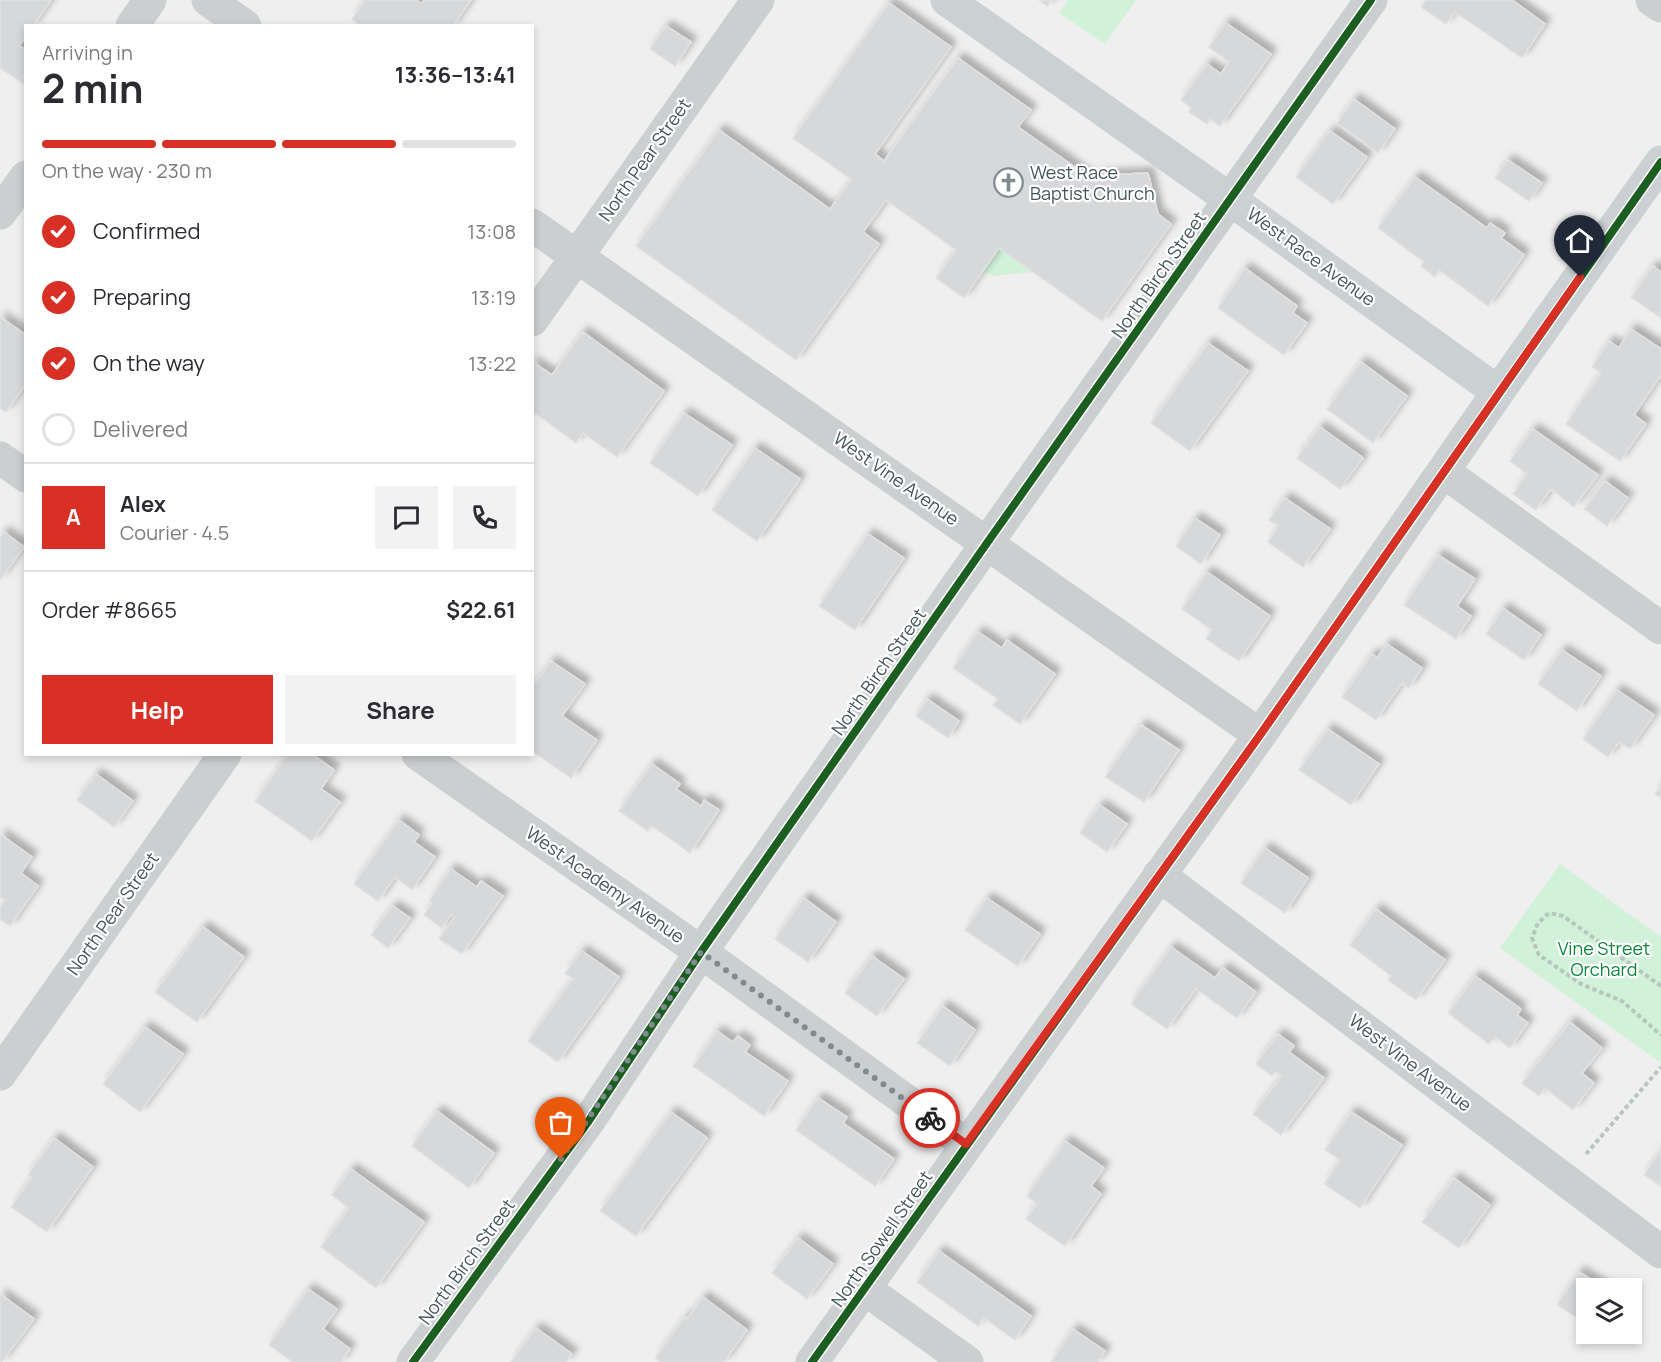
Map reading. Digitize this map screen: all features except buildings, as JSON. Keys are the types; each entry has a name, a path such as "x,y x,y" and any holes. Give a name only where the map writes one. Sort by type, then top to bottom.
{"street":[{"path":"133,24 150,0"},
{"path":"208,0 242,24"},
{"name":"North Pear Street","path":"534,317 758,0"},
{"name":"West Race Avenue","path":"947,0 1232,200 1498,392"},
{"name":"North Birch Street","path":"413,1362 588,1122 701,952 1371,0"},
{"path":"1652,0 1661,6"},
{"name":"North Sowell Street","path":"812,1362 1260,735 1661,162"},
{"path":"0,213 24,180"},
{"name":"West Vine Avenue","path":"534,226 1260,735"},
{"path":"0,458 24,475"},
{"path":"1444,472 1661,628"},
{"name":"North Pear Street","path":"0,1074 224,756"},
{"name":"West Academy Avenue","path":"421,756 701,952 966,1144"},
{"name":"West Vine Avenue","path":"1159,875 1661,1252"},
{"path":"865,1289 967,1362"}],"path":[{"path":"1661,986 1563,916 1549,913 1538,923 1532,938 1539,956 1581,984 1622,1001 1661,1035"},
{"path":"1563,1179 1661,1066"}],"green space":[{"path":"1068,0 1136,0 1105,44 1059,13"},
{"path":"999,248 1033,272 993,276 983,271"},
{"name":"Vine Street Orchard","path":"1560,864 1661,937 1661,1063 1500,948"}],"cycle path":[{"path":"413,1362 588,1122 701,952 1371,0"},
{"path":"812,1362 1260,735 1661,162"}],"way so far":[{"path":"561,1159 701,952 930,1118"}],"place":[{"name":"West Race Baptist Church","path":"1009,183"}],"route":[{"path":"930,1118 966,1144 1260,735 1580,277"}]}
